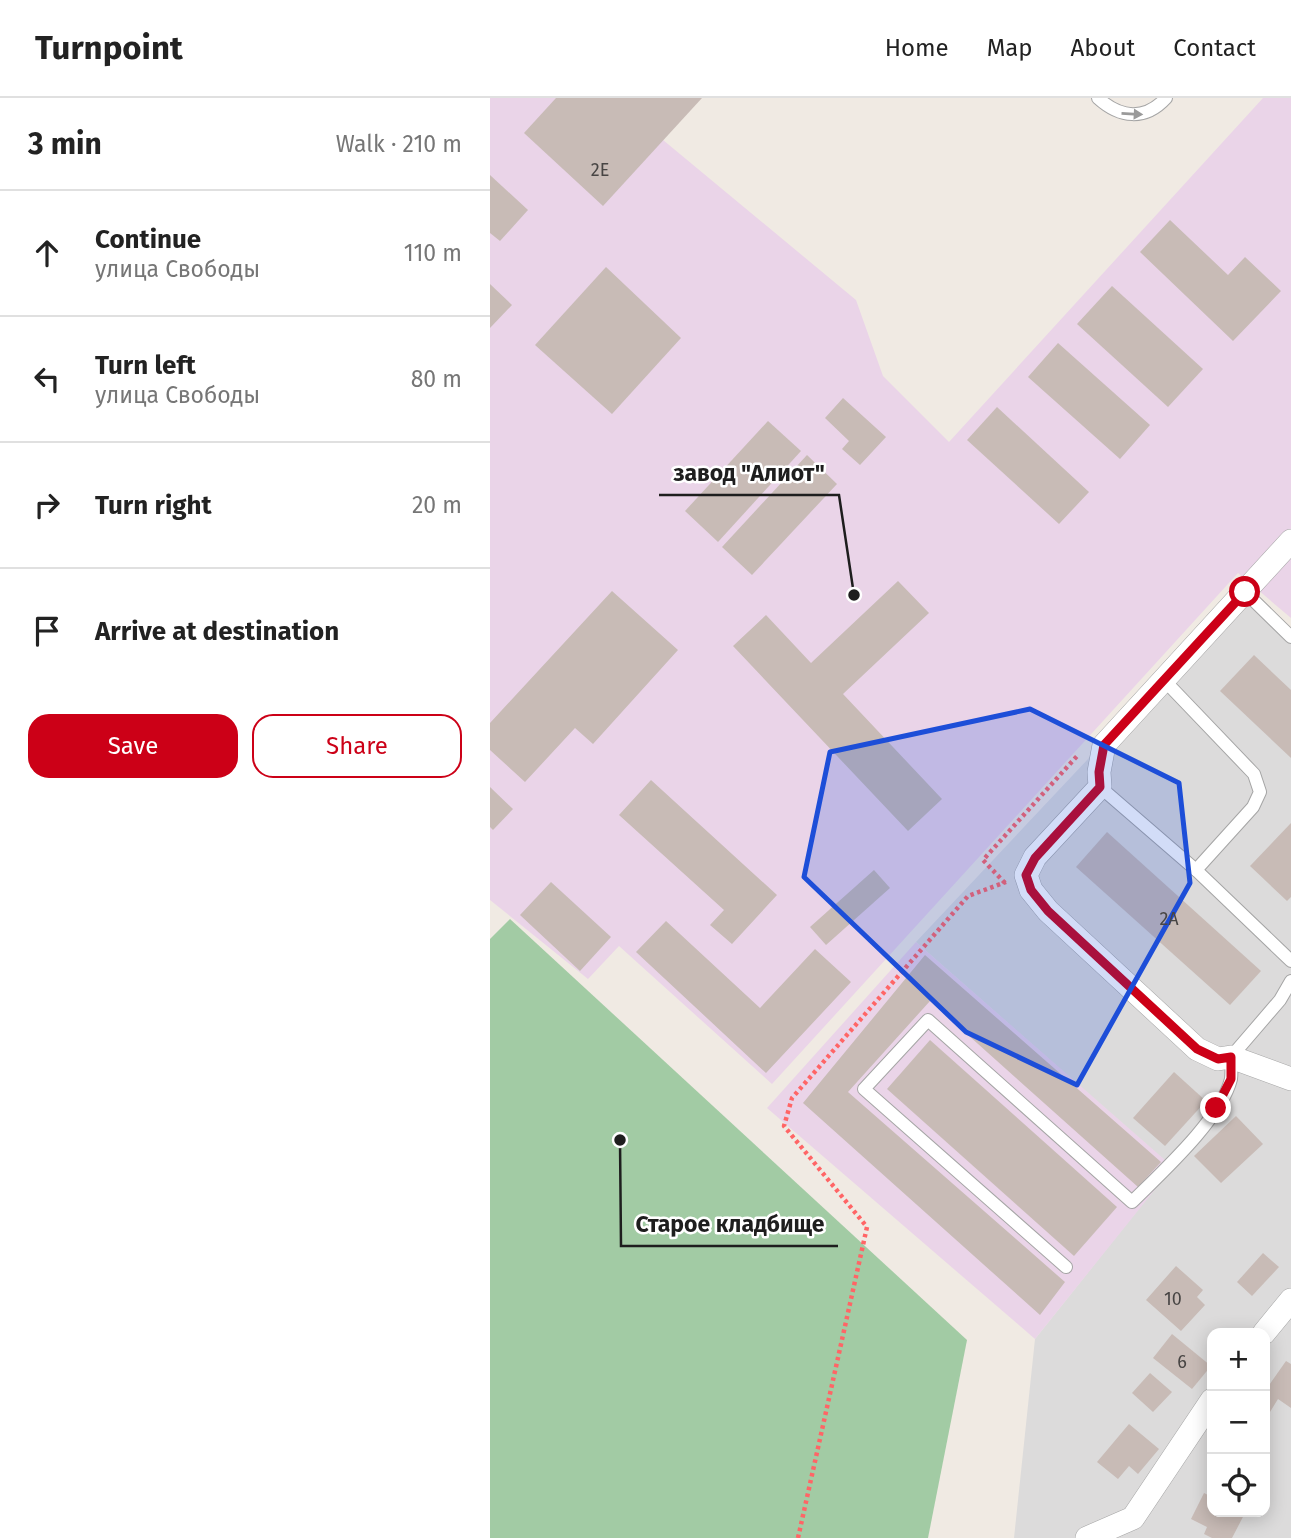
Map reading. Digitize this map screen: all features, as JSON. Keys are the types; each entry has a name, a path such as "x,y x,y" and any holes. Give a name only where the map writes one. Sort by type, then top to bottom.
{"street":[{"path":"1291,541 1104,745 1099,772 1100,787 1035,858 1026,875 1031,890 1048,911 1197,1049 1218,1059 1231,1057 1291,1079"},
{"path":"1269,1328 1291,1300"},
{"path":"1087,1538 1133,1518 1207,1407"}],"lane":[{"path":"1098,98 1124,115 1143,115 1166,98"},
{"path":"1245,592 1291,637"},
{"path":"1164,680 1254,774 1260,792 1253,807 1196,870"},
{"path":"1100,787 1196,870 1291,961"},
{"path":"1066,1267 864,1089 928,1020 1132,1202 1176,1158 1216,1108 1231,1079 1231,1057 1280,1000 1291,981"}],"path":[{"path":"799,1538 867,1227 784,1126 792,1098 968,896 1026,875"}],"highlighted area":[{"path":"1030,709 1179,783 1190,883 1077,1085 966,1032 804,877 830,752"}],"shaded area":[{"path":"490,98 680,98 651,130 856,300 883,376 949,442 1263,98 1291,98 1291,618 1238,573 772,1084 619,946 588,979 490,900"},
{"path":"1245,592 1291,631 1291,1538 1014,1538 1035,1339 1172,1167 916,942"},
{"path":"916,942 1173,1167 1035,1339 767,1108"}],"green space":[{"path":"510,919 967,1340 928,1538 490,1538 490,939"}],"building":[{"path":"556,98 702,98 603,206 524,133"},
{"path":"490,175 528,210 500,241 490,233"},
{"path":"1170,220 1228,275 1245,257 1281,291 1233,341 1140,252"},
{"path":"606,267 681,338 612,414 535,345"},
{"path":"490,284 512,305 490,328"},
{"path":"1112,286 1203,369 1168,407 1077,324"},
{"path":"1058,343 1150,425 1120,459 1028,377"},
{"path":"843,398 886,437 860,465 842,449 849,441 825,418"},
{"path":"997,407 1089,492 1059,524 967,440"},
{"path":"768,421 801,451 718,542 685,511"},
{"path":"807,455 837,484 752,575 722,547"},
{"path":"898,581 929,613 843,694 942,799 908,831 733,646 766,615 811,663"},
{"path":"612,591 678,650 593,744 575,728 525,782 490,750 490,723"},
{"path":"1254,655 1291,690 1291,758 1220,691"},
{"path":"651,780 777,895 732,944 710,925 724,910 619,815"},
{"path":"490,787 513,809 493,830 490,827"},
{"path":"1291,823 1291,897 1287,901 1250,866"},
{"path":"1107,832 1261,971 1230,1005 1076,867"},
{"path":"874,870 890,888 826,945 810,927"},
{"path":"551,882 611,937 580,971 520,915"},
{"path":"666,921 760,1008 815,949 851,982 766,1073 636,952"},
{"path":"925,955 1161,1162 1138,1187 930,1001 848,1092 1065,1282 1040,1315 803,1103"},
{"path":"930,1040 1117,1207 1074,1256 887,1089"},
{"path":"1174,1072 1206,1101 1165,1146 1133,1118"},
{"path":"1236,1116 1263,1144 1221,1183 1194,1156"},
{"path":"1263,1253 1279,1267 1252,1296 1237,1282"},
{"path":"1176,1266 1203,1290 1197,1297 1205,1305 1181,1331 1146,1300"},
{"path":"1172,1334 1207,1363 1207,1371 1192,1389 1153,1358"},
{"path":"1286,1361 1291,1364 1291,1408 1278,1399 1270,1412 1270,1384"},
{"path":"1150,1373 1172,1392 1153,1412 1132,1393"},
{"path":"1129,1424 1159,1449 1138,1474 1129,1466 1118,1479 1097,1462"},
{"path":"1204,1493 1207,1494 1207,1517 1243,1517 1232,1538 1212,1538 1204,1534 1207,1527 1191,1519"}],"place":[{"name":"завод \"Алиот\"","path":"854,595"},
{"name":"Старое кладбище","path":"620,1140"}],"route":[{"path":"1216,1108 1231,1079 1231,1057 1218,1059 1197,1049 1048,911 1031,890 1026,875 1035,858 1100,787 1099,772 1104,745 1245,592"}]}
